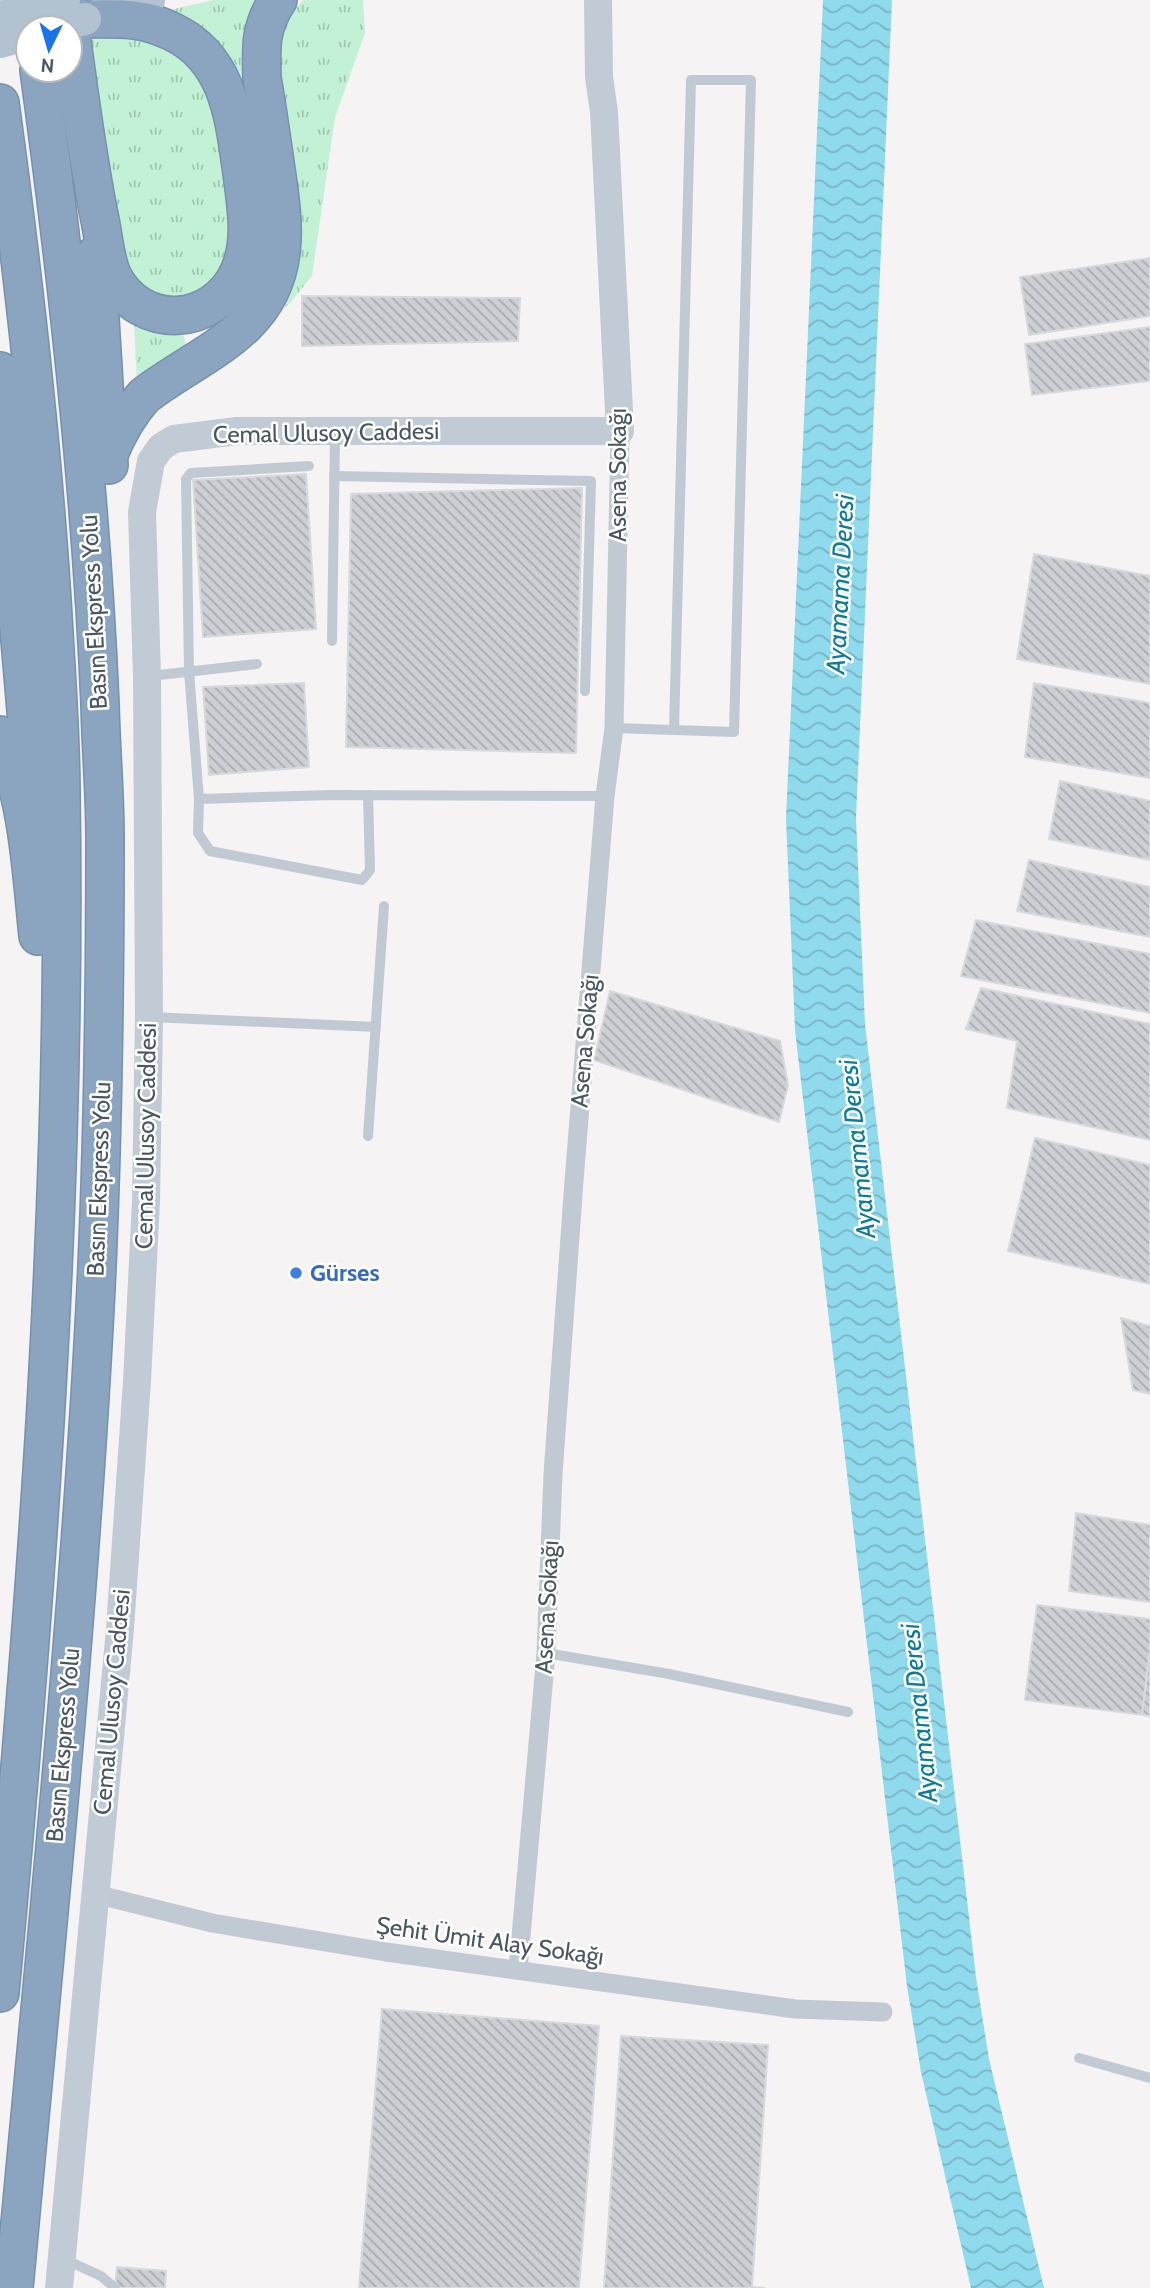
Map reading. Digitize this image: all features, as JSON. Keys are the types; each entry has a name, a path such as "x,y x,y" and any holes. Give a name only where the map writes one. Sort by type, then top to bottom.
{"highway":[{"path":"109,455 118,432 138,404 163,381 245,325 261,306 279,268 283,250 282,213 261,57 264,26 278,0"},
{"path":"67,12 156,24 202,50 218,75 228,96 235,122 247,216 244,257 239,273 227,291 211,306 191,314 167,316 144,310 123,293 112,275 93,187 67,12"},
{"name":"Basın Ekspress Yolu","path":"14,2288 72,1650 87,1441 100,1197 105,833 85,457 70,309 41,84"},
{"name":"Basın Ekspress Yolu","path":"0,103 30,344 52,604 61,791 58,1110 52,1292 42,1473 0,1993"},
{"path":"93,187 109,455 117,719 116,767 105,833"},
{"path":"0,371 17,605 39,845 38,936"},
{"path":"0,735 11,763 23,811 38,936 44,1041 58,1110"}],"main road":[{"path":"0,17 67,12 149,0"},
{"path":"598,0 599,77 604,111"},
{"path":"604,111 612,72 618,0"},
{"name":"Asena Sokağı","path":"604,111 620,431"},
{"name":"Cemal Ulusoy Caddesi","path":"60,2288 120,1629 146,1201 149,1017 147,677 142,512 151,461 161,447 174,439 237,431 620,431"}],"street":[{"name":"Asena Sokağı","path":"518,1970 545,1653 555,1448 605,796 614,728 620,431"},
{"name":"Şehit Ümit Alay Sokağı","path":"95,1894 212,1923 386,1952 795,2009 883,2012"}],"lane":[{"path":"614,728 674,730 734,732 751,80 691,80 674,730"},
{"path":"332,641 335,431"},
{"path":"309,466 191,473 185,483 189,671 199,799 198,833 210,850 359,880 365,878 370,870 368,795"},
{"path":"334,476 591,481 585,691"},
{"path":"147,677 257,664"},
{"path":"199,799 368,795 605,796"},
{"path":"368,1136 384,906"},
{"path":"149,1017 376,1027"},
{"path":"545,1653 669,1674 848,1712"},
{"path":"1080,2058 1150,2078"},
{"path":"62,2259 101,2276 115,2288"}],"green space":[{"path":"213,0 258,0 255,121 153,14"},
{"path":"303,0 363,0 365,33 335,117 312,276 289,304 256,330 274,31"},
{"path":"117,31 149,36 179,52 202,75 213,112 222,160 229,222 224,264 216,281 201,292 179,296 162,294 148,288 127,265 84,37"},
{"path":"134,321 182,329 187,349 137,384"}],"water":[{"name":"Ayamama Deresi","path":"823,0 892,0 856,818 865,1024 976,1977 989,2059 1044,2288 971,2288 921,2072 907,1986 795,1030 786,818"}],"building":[{"path":"1150,258 1150,316 1029,335 1020,277"},
{"path":"302,296 520,298 518,341 302,346"},
{"path":"1150,327 1150,381 1032,395 1025,344"},
{"path":"306,474 316,629 203,637 193,480"},
{"path":"582,488 576,753 346,747 351,494"},
{"path":"1034,554 1150,576 1150,684 1017,659"},
{"path":"304,683 309,767 209,775 203,687"},
{"path":"1034,683 1150,703 1150,778 1025,757"},
{"path":"1060,781 1150,801 1150,860 1049,839"},
{"path":"1029,860 1150,887 1150,937 1017,911"},
{"path":"976,920 1150,954 1150,1013 961,976"},
{"path":"981,988 1150,1024 1150,1140 1007,1108 1017,1041 966,1029"},
{"path":"610,991 780,1041 788,1085 779,1122 594,1060"},
{"path":"1035,1138 1150,1165 1150,1284 1008,1251"},
{"path":"1121,1318 1150,1326 1150,1394 1133,1390"},
{"path":"1076,1513 1150,1525 1150,1602 1069,1591"},
{"path":"1037,1605 1150,1619 1150,1650 1142,1715 1025,1700"},
{"path":"1150,1650 1150,1716 1142,1715"},
{"path":"382,2009 599,2026 579,2288 359,2288"},
{"path":"621,2036 768,2045 752,2287 765,2288 604,2288"},
{"path":"117,2267 166,2271 165,2288 115,2288"}],"place":[{"name":"Gürses","path":"296,1273"}]}
